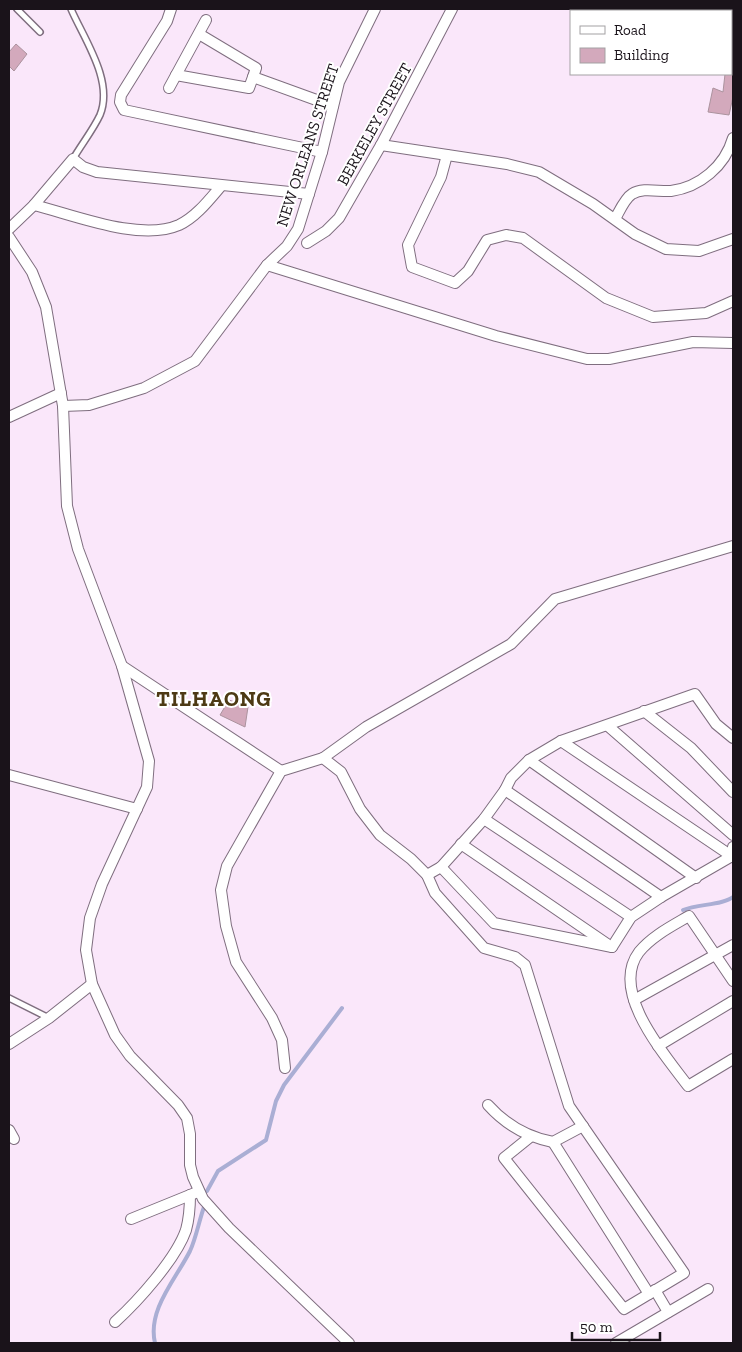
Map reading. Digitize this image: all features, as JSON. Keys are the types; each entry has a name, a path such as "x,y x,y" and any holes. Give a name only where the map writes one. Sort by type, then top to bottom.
{"street":[{"path":"171,9 167,21 121,95 120,102 124,110 322,152"},
{"name":"NEW ORLEANS STREET","path":"63,406 89,405 144,388 195,361 267,265 287,246 298,229 322,152 339,82 375,9"},
{"name":"BERKELEY STREET","path":"307,243 326,231 339,218 381,145 452,9"},
{"path":"169,88 206,20"},
{"path":"176,75 249,88 256,68 199,34"},
{"path":"253,77 333,106"},
{"path":"615,219 630,194 638,191 672,191 710,174 722,163 733,138"},
{"path":"381,145 539,172 615,219 635,234 666,249 699,251 733,239"},
{"path":"447,155 441,178 408,245 412,267 455,283 468,271 487,240 506,235 523,238 606,298 654,317 706,313 733,301"},
{"path":"9,229 34,205 73,159 83,167 97,172 309,194"},
{"path":"34,205 120,227 151,231 180,225 201,209 221,186"},
{"path":"9,238 32,272 46,307 63,406 67,506 78,549 122,666 149,761 147,787 102,884 90,918 86,950 92,984 115,1035 130,1056 178,1105 187,1118 190,1134 190,1165 195,1194 186,1231 176,1250 133,1306 115,1322"},
{"path":"267,265 496,336 587,359 608,358 693,342 733,343"},
{"path":"9,417 61,393"},
{"path":"285,1068 282,1040 272,1018 236,962 226,926 220,890 227,866 281,771 323,758 366,728 511,644 555,599 733,546"},
{"path":"122,666 281,771"},
{"path":"427,876 441,867 484,819 506,790 511,778 528,760 561,741 695,694 716,724 733,738"},
{"path":"644,711 691,748 733,792"},
{"path":"608,726 733,835"},
{"path":"561,741 733,853 696,878 661,897 631,917 612,947"},
{"path":"323,758 341,772 360,809 380,835 411,859 427,876 435,893 484,948 515,957 525,965 569,1106 684,1273 624,1309 504,1158 530,1137"},
{"path":"528,760 696,878"},
{"path":"9,775 138,808"},
{"path":"506,790 661,897"},
{"path":"484,819 631,917"},
{"path":"461,844 612,947"},
{"path":"441,867 494,923 612,947"},
{"path":"733,981 689,916 660,933 638,953 631,974 634,1000 641,1020 688,1086 733,1059"},
{"path":"634,1000 733,945"},
{"path":"9,1044 49,1018 92,984"},
{"path":"658,1046 733,1001"},
{"path":"488,1104 498,1116 530,1137 553,1142 582,1126"},
{"path":"9,1130 14,1139"},
{"path":"553,1142 652,1292 668,1312"},
{"path":"131,1219 195,1194"},
{"path":"195,1194 349,1343"},
{"path":"616,1343 708,1289"}],"lane":[{"path":"17,9 40,32"},
{"path":"70,9 100,76 104,96 100,115 73,159"},
{"path":"9,998 49,1018"}],"building":[{"path":"16,44 27,54 14,71 9,66 9,52"},
{"path":"733,58 733,97 729,115 708,112 713,88 723,92 725,75 732,75"},
{"path":"229,700 248,707 245,727 220,715"}],"waterway":[{"path":"683,910 723,902 733,897"},
{"path":"207,1191 218,1171 266,1140 276,1101 284,1085 342,1008"},
{"path":"155,1343 155,1319 159,1307 190,1251 204,1207"}],"district":[{"name":"TILHAONG","path":"214,699"}]}
